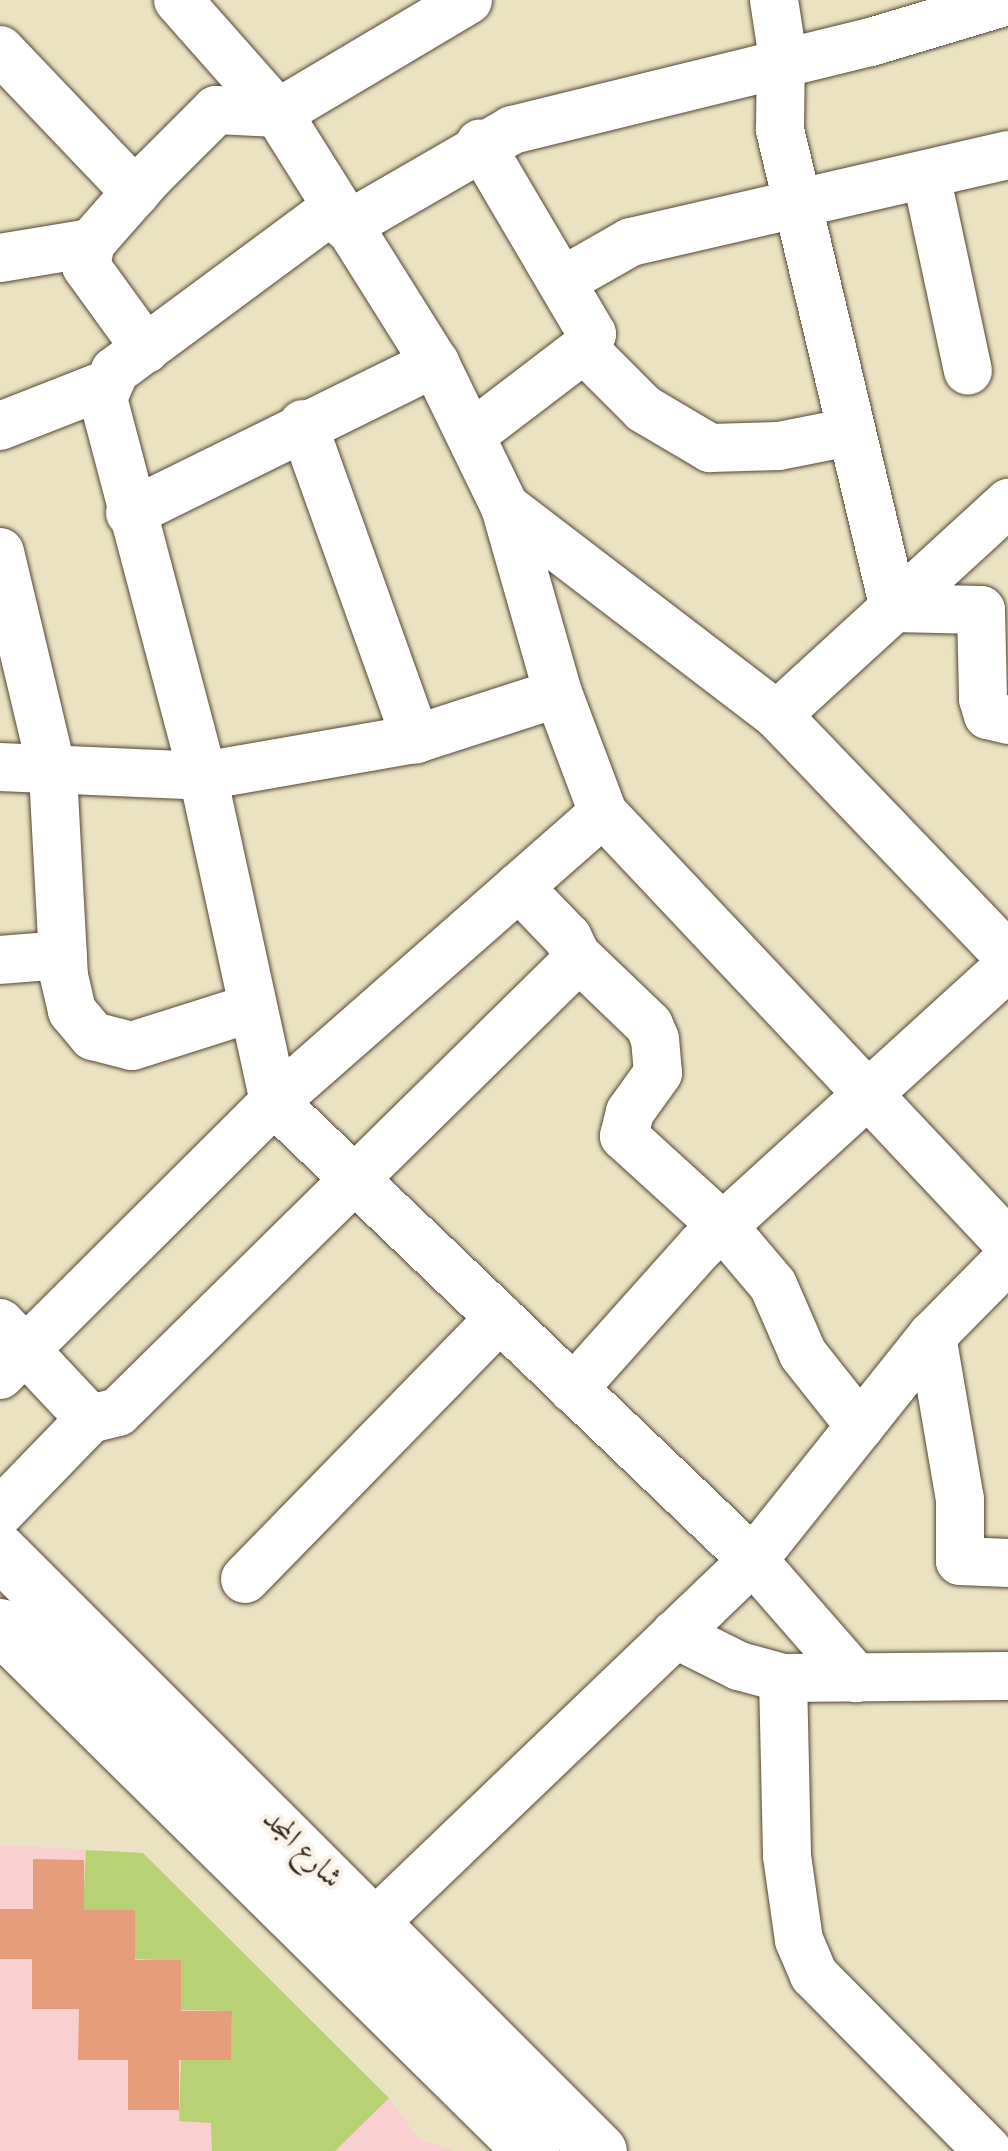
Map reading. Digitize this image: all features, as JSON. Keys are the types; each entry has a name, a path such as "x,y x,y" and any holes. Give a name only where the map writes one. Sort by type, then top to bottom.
{"main road":[{"name":"شارع المجد","path":"0,1552 357,1939 532,2151"},
{"name":"شارع المجد","path":"0,1626 599,2151"}],"street":[{"path":"178,0 278,114 435,364 505,508 558,693 603,813 1008,1243"},
{"path":"146,349 89,275 92,243 136,193 216,110 278,114 468,0"},
{"path":"774,0 780,130 894,608"},
{"path":"0,426 107,384 146,349 341,217 480,144 566,114 778,64 1008,1"},
{"path":"0,50 136,193"},
{"path":"471,435 584,348 592,325 480,144"},
{"path":"564,280 630,242 1008,155"},
{"path":"926,175 968,371"},
{"path":"0,258 92,243"},
{"path":"584,348 644,409 710,448 779,446 850,432"},
{"path":"130,512 304,424 435,364"},
{"path":"107,384 103,411 203,776 274,1102 753,1560 856,1678"},
{"path":"304,424 416,739"},
{"path":"777,715 1008,503"},
{"path":"505,508 777,715 1008,956"},
{"path":"0,552 53,774 63,954 72,1011 108,1043 132,1046 252,1008"},
{"path":"894,608 994,609 983,700 988,715 1008,720"},
{"path":"0,767 53,774 203,776 416,739 558,693"},
{"path":"90,1418 9,1348 274,1102 603,813"},
{"path":"519,886 576,955 649,1025 655,1039 658,1073 630,1112 624,1136 723,1226 774,1285 803,1354 860,1426"},
{"path":"0,960 63,954"},
{"path":"0,1512 90,1418 118,1412 356,1180 576,955"},
{"path":"573,1389 723,1226 1008,967"},
{"path":"357,1939 753,1560 932,1336 1008,1260"},
{"path":"245,1579 500,1318"},
{"path":"932,1336 960,1500 960,1561 1008,1563"},
{"path":"675,1634 739,1666 783,1678 1008,1676"},
{"path":"783,1678 787,1856 799,1940 814,1976 988,2151"}],"shaded area":[{"path":"0,1845 143,1853 389,2098 418,2138 453,2151 0,2151"}],"green space":[{"path":"86,1850 143,1853 389,2098 335,2151 212,2151 211,2123 179,2121 181,2060 231,2060 232,2011 181,2010 181,1961 135,1959 135,1910 84,1910 31,1959 31,1909 83,1909"}],"building":[{"path":"33,1859 84,1860 84,1910 135,1910 135,1960 181,1960 181,2011 232,2011 231,2060 179,2060 179,2110 128,2110 128,2060 78,2060 79,2009 32,2009 32,1959 0,1959 0,1909 33,1909"}]}
